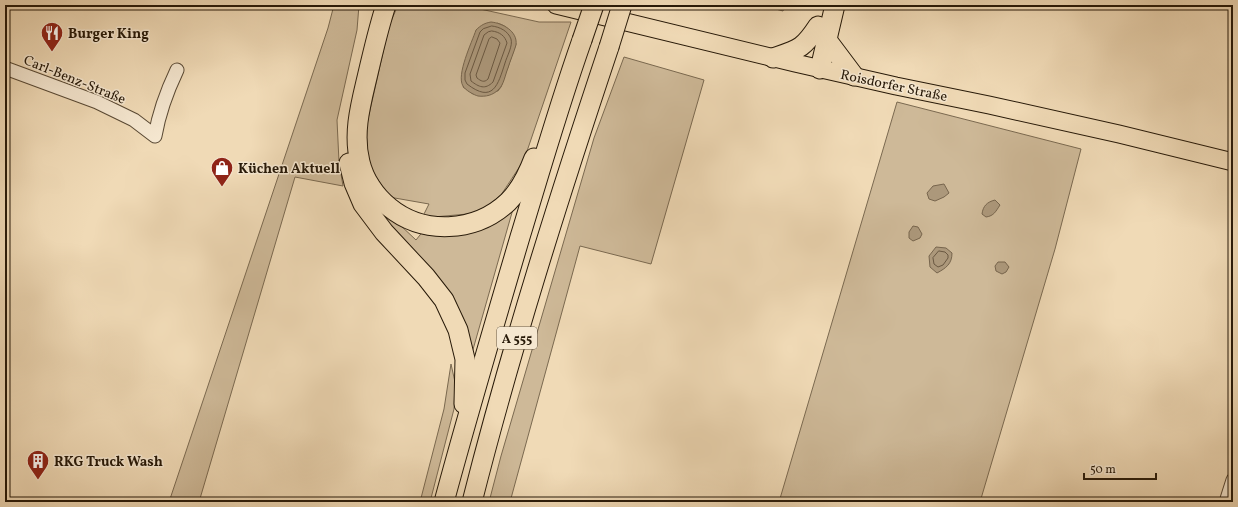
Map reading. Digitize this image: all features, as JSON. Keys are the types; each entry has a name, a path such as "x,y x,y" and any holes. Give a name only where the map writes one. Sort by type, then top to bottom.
{"highway":[{"name":"A 555","path":"444,502 464,428 567,82 594,5"},
{"name":"A 555","path":"472,502 534,276 622,5"},
{"path":"823,5 823,33 854,76"},
{"path":"815,68 823,33 835,5"},
{"path":"375,6 379,24 361,104 356,132 357,147 360,163 374,192 384,203 404,218 437,227 460,226 485,218 498,210 508,201 528,175 548,119 567,82"},
{"path":"375,6 346,125 349,162 354,183 363,204 384,232 426,277 444,300 458,330 465,359 464,428"},
{"path":"773,58 797,50 808,41 823,33"}],"main road":[{"name":"Roisdorfer Straße","path":"556,5 815,68 1119,134 1233,162"}],"street":[{"name":"Carl-Benz-Straße","path":"5,68 97,102 134,120 155,136 160,114 177,70"},
{"path":"1226,502 1233,480"}],"shaded area":[{"path":"334,5 359,5 357,30 337,120 339,162 343,186 295,177 199,502 169,502 328,28"},
{"path":"398,5 462,5 539,22 571,22 524,160 501,195 479,213 422,218 429,204 389,197 368,164 366,128 389,26","holes":["497,23 510,30 516,44 501,87 498,91 473,94 463,87"]},
{"path":"761,5 785,5 783,11"},
{"path":"624,57 704,80 651,264 580,246 510,502 489,502 501,456 594,138"},
{"path":"897,102 1081,149 1055,249 980,502 779,502"},
{"path":"515,202 470,360 459,314 377,212 381,207 416,240 424,230"},
{"path":"451,364 455,382 454,409 430,502 420,502 444,409"}],"water":[{"path":"491,22 500,24 512,32 516,40 516,45 500,88 496,92 487,96 478,96 464,88 461,81 463,67 476,30 483,24"},
{"path":"944,184 949,193 935,201 929,199 927,193 933,186"},
{"path":"995,200 1000,205 993,214 986,217 982,214 984,207 988,203"},
{"path":"913,226 918,227 922,234 920,238 913,241 909,238 909,232"},
{"path":"936,247 946,248 952,253 951,260 948,265 937,273 930,267 929,256"},
{"path":"998,262 1005,262 1009,267 1006,272 1002,274 996,271 995,266"}],"place":[{"name":"Burger King","path":"52,52"},
{"name":"Küchen Aktuell","path":"222,188"},
{"name":"RKG Truck Wash","path":"38,480"}]}
